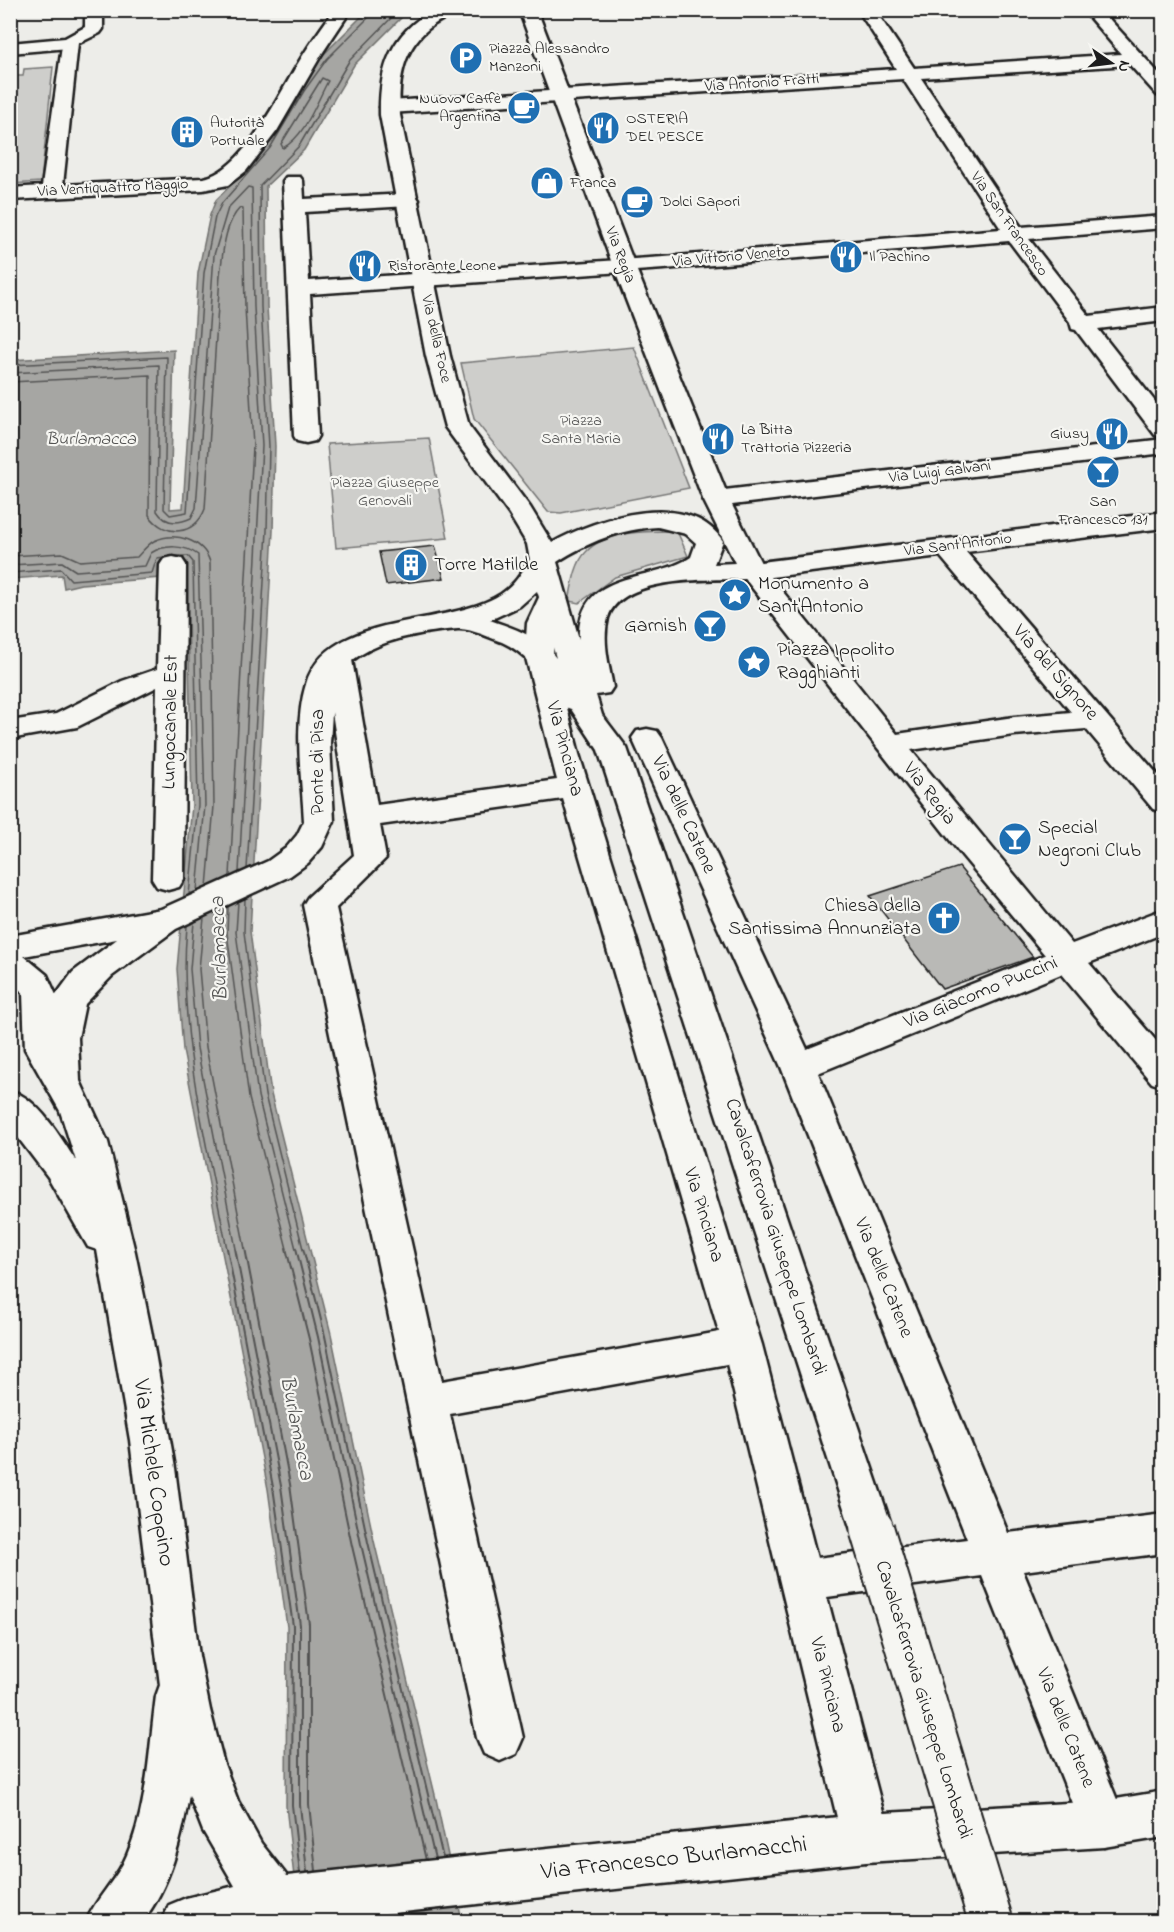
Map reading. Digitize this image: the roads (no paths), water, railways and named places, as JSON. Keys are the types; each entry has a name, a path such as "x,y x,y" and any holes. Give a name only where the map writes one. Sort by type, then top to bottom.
{"street":[{"path":"10,48 69,43 94,29 94,10"},
{"name":"Via Ventiquattro Maggio","path":"10,194 215,183 234,173 260,140 314,52 344,10"},
{"name":"Via della Foce","path":"447,10 420,27 400,52 389,80 390,107 423,280 457,427 527,521 540,544 543,560"},
{"name":"Via Regia","path":"528,10 624,266 716,499 752,571 1066,959 1164,1074"},
{"name":"Via San Francesco","path":"866,10 905,73 1014,234 1080,324 1162,424"},
{"path":"1091,10 1164,91"},
{"path":"52,191 69,43"},
{"name":"Via Antonio Fratti","path":"390,107 1135,59"},
{"path":"293,182 306,436"},
{"path":"294,206 409,200"},
{"name":"Via Vittorio Veneto","path":"297,288 624,266 1164,222"},
{"path":"1080,324 1164,314"},
{"name":"Via Luigi Galvani","path":"716,499 1164,446"},
{"name":"Via Regia","path":"710,541 716,499"},
{"path":"464,621 487,613 518,595 529,585 543,560 588,534 606,528 643,521 668,520 688,525 710,541 708,554 703,561 687,572"},
{"name":"Via Sant'Antonio","path":"752,571 1164,520"},
{"name":"Via del Signore","path":"946,546 1164,802"},
{"name":"Cavalcaferrovia Giuseppe Lombardi","path":"543,560 588,716 612,748 872,1530 990,1922"},
{"name":"Lungocanale Est","path":"168,879 173,565"},
{"path":"612,748 591,648 590,634 595,612 610,595 621,588 687,572 752,571"},
{"name":"Via Pinciana","path":"552,597 541,623 539,654 574,788 742,1345 866,1838"},
{"path":"464,621 513,637 539,654 588,716"},
{"name":"Ponte di Pisa","path":"170,918 279,868 304,851 316,834 319,821 318,699 323,676 338,660 358,645 381,636 464,621"},
{"path":"338,660 370,858 319,905 500,1738"},
{"path":"10,730 75,718 134,684 153,678 171,676"},
{"path":"890,744 1014,726 1094,719"},
{"name":"Via delle Catene","path":"647,738 798,1067 1104,1824"},
{"path":"363,817 574,788"},
{"path":"10,948 47,939 170,918"},
{"path":"63,1081 62,1028 65,1013 75,993 98,969 170,918"},
{"name":"Via Giacomo Puccini","path":"798,1067 1164,920"},
{"path":"10,963 33,980 40,991 42,1049 63,1081"},
{"name":"Via Michele Coppino","path":"63,1081 90,1146 121,1272 150,1435 181,1675 196,1746 225,1825 250,1872 277,1902"},
{"path":"10,1103 41,1139 76,1192 121,1272"},
{"path":"427,1401 742,1345"},
{"path":"801,1580 994,1553 1164,1533"},
{"name":"Via Michele Coppino","path":"110,1922 137,1889 152,1858 160,1825 181,1675"},
{"name":"Via Francesco Burlamacchi","path":"186,1922 277,1902 866,1838 1104,1824 1164,1814"}],"water":[{"name":"Burlamacca","path":"367,11 408,11 354,65 304,150 266,186 267,306 275,446 273,531 250,931 271,1094 331,1334 374,1541 436,1799 462,1921 299,1921 286,1806 287,1627 268,1489 183,1050 177,969 192,805 187,562 161,562 161,578 81,584 64,588 62,575 11,579 11,360 174,350 170,509 183,508 198,273 210,215 216,200 242,174 323,55"}],"place":[{"name":"Piazza Alessandro Manzoni","path":"466,58"},
{"name":"Nuovo Caffè Argentina","path":"524,108"},
{"name":"OSTERIA DEL PESCE","path":"603,128"},
{"name":"Autorità Portuale","path":"187,132"},
{"name":"Franca","path":"547,183"},
{"name":"Dolci Sapori","path":"637,202"},
{"name":"Il Pachino","path":"846,257"},
{"name":"Ristorante Leone","path":"365,266"},
{"name":"Giusy","path":"1112,434"},
{"name":"La Bitta Trattoria Pizzeria","path":"718,439"},
{"name":"San Francesco 131","path":"1103,472"},
{"name":"Torre Matilde","path":"411,565"},
{"name":"Monumento a Sant'Antonio","path":"735,595"},
{"name":"Garnish","path":"710,626"},
{"name":"Piazza Ippolito Ragghianti","path":"754,662"},
{"name":"Special Negroni Club","path":"1015,839"},
{"name":"Chiesa della Santissima Annunziata","path":"944,918"}],"park label":[{"name":"Piazza Santa Maria","path":"581,430"},
{"name":"Piazza Giuseppe Genovali","path":"385,492"}]}
